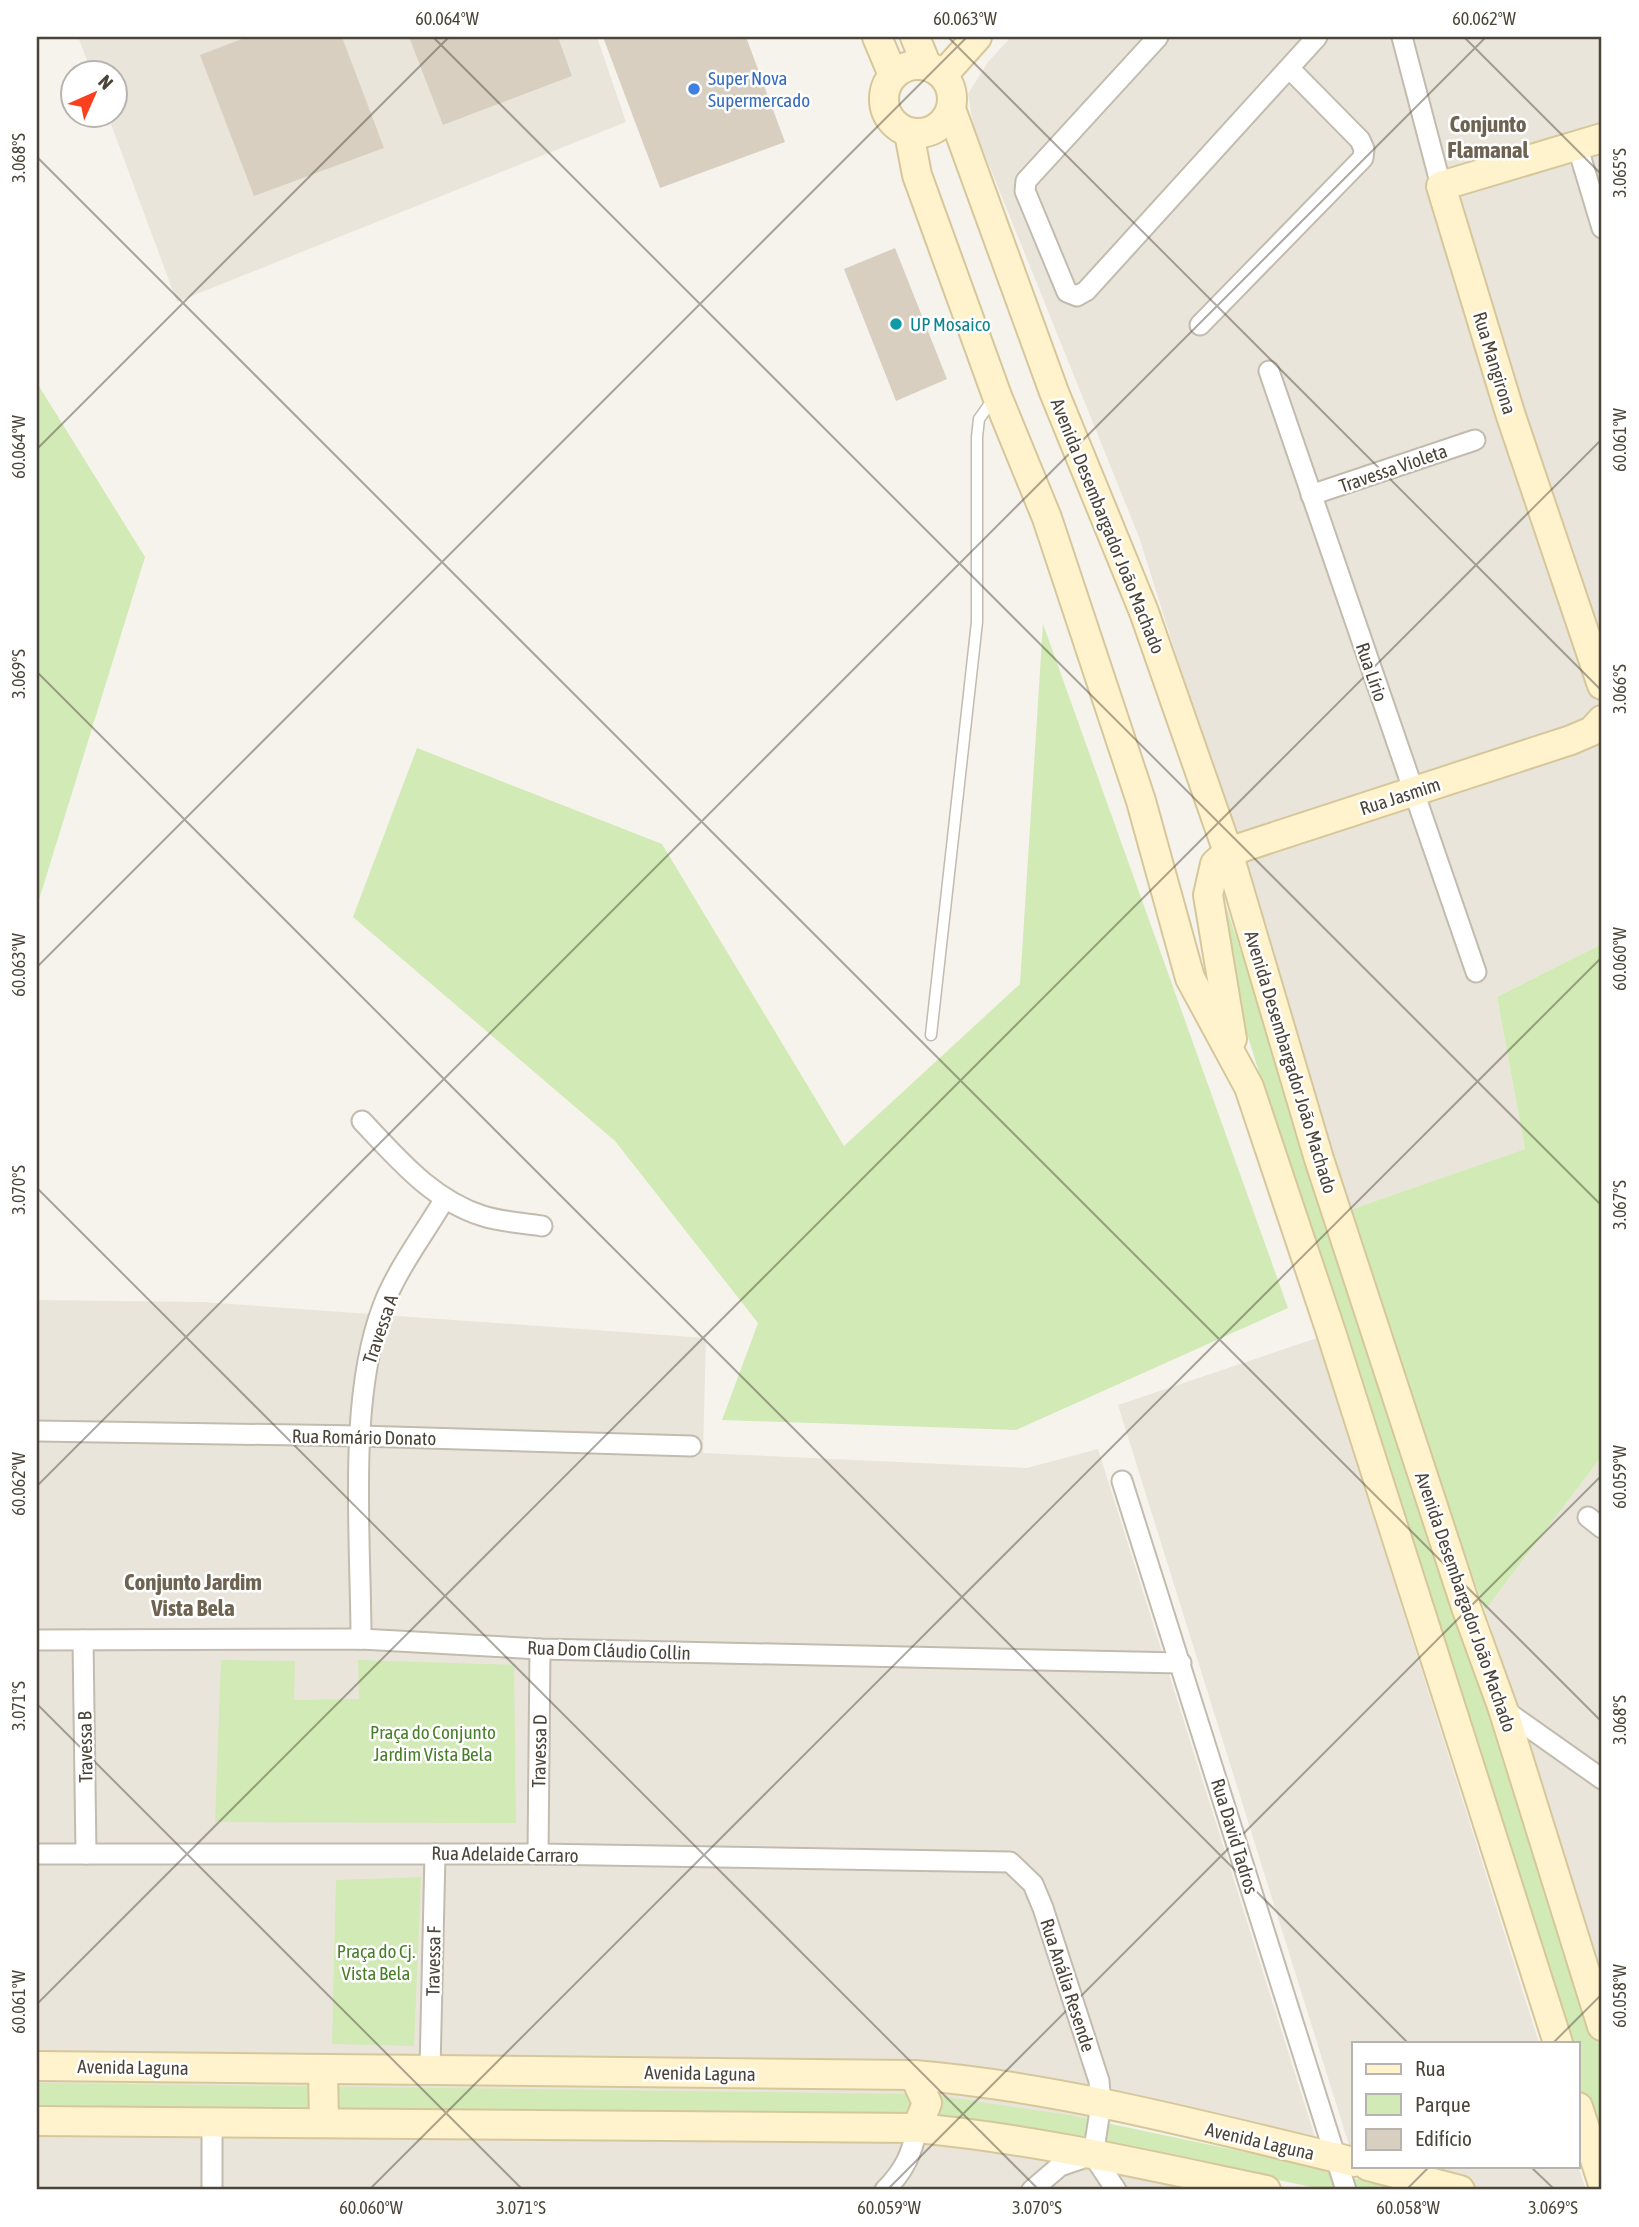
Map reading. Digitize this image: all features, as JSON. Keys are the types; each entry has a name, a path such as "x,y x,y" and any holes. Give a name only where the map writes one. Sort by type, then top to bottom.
{"street":[{"path":"877,37 893,75"},
{"path":"915,37 935,70 951,90 951,108 943,124 927,133 909,133 893,124 884,109 884,90 893,75 909,66 935,70 977,37"},
{"path":"1158,37 1026,181 1025,191 1067,292 1077,296 1086,291 1317,37"},
{"name":"Rua Mangirona","path":"1402,37 1441,186 1510,413 1602,685"},
{"path":"1200,325 1363,158 1364,149 1360,140 1290,69"},
{"name":"Avenida Desembargador João Machado","path":"951,108 1054,392 1144,612 1228,852 1319,1159 1466,1607 1503,1709 1602,2026"},
{"path":"909,133 917,175 997,396 1046,518 1141,801 1190,978 1249,1087 1331,1332 1558,2042"},
{"path":"1441,186 1590,141 1602,228"},
{"name":"Rua Lírio","path":"1269,371 1476,972"},
{"name":"Travessa Violeta","path":"1311,495 1475,440"},
{"name":"Rua Jasmim","path":"1228,852 1572,740 1592,731 1602,720"},
{"path":"1228,852 1215,864 1208,895 1234,1056"},
{"path":"362,1121 408,1169 444,1200 485,1217 542,1226"},
{"name":"Travessa A","path":"361,1639 360,1436 366,1361 384,1304 444,1200"},
{"name":"Rua Romário Donato","path":"37,1431 360,1436 691,1446"},
{"name":"Rua David Tadros","path":"1122,1481 1345,2160 1346,2190"},
{"name":"Rua Dom Cláudio Collin","path":"37,1640 361,1639 540,1649 1181,1663"},
{"name":"Travessa B","path":"83,1640 86,1854"},
{"name":"Travessa D","path":"538,1854 540,1649"},
{"path":"1503,1709 1602,1779"},
{"name":"Rua Adelaide Carraro","path":"37,1854 538,1854 974,1862"},
{"name":"Travessa F","path":"430,2069 435,1854"},
{"name":"Rua Anália Resende","path":"974,1862 1010,1862 1033,1884 1093,2061 1101,2105 1093,2155"},
{"name":"Avenida Laguna","path":"37,2066 914,2075 966,2080 1101,2105 1345,2160"},
{"path":"323,2070 324,2123"},
{"path":"885,2190 898,2177 912,2152 917,2128 927,2103 914,2075"},
{"path":"1580,2113 1602,2181"},
{"path":"37,2121 917,2128 969,2133 1093,2155 1266,2190"},
{"path":"212,2124 212,2190"},
{"path":"1032,2190 1060,2165 1093,2155"},
{"path":"1093,2155 1116,2190"},
{"path":"1376,2168 1460,2190"}],"lane":[{"path":"931,1035 977,622 976,438 979,419 997,396"}],"shaded area":[{"path":"78,37 597,37 626,122 177,302 113,130 130,130 130,60 87,60"},
{"name":"Conjunto Flamanal","path":"1011,37 1602,37 1602,944 1497,997 1525,1149 1341,1213 1240,858 1139,537 973,125 968,94 988,62"},
{"name":"Conjunto Jardim Vista Bela","path":"37,1300 203,1302 706,1338 703,1453 1027,1468 1098,1449 1315,2137 1336,2158 1102,2105 1067,2153 1202,2190 37,2190"},
{"path":"1317,1338 1539,2042 1352,2042 1352,2155 1118,1405"},
{"path":"1602,1456 1602,1973 1485,1610"},
{"path":"1355,2168 1579,2168 1586,2190 1360,2190"}],"green space":[{"path":"37,383 145,557 37,906"},
{"path":"1043,624 1288,1308 1016,1430 722,1420 758,1323 615,1141 353,917 417,748 662,844 844,1146 1020,984"},
{"path":"1226,906 1602,2054 1602,2169 1580,2098 1580,2042 1563,2042 1218,941"},
{"path":"1602,944 1602,1456 1485,1610 1341,1213 1525,1149 1497,997"},
{"name":"Praça do Conjunto Jardim Vista Bela","path":"221,1660 295,1661 294,1700 359,1699 358,1660 514,1665 516,1823 215,1822"},
{"name":"Praça do Cj. Vista Bela","path":"421,1877 414,2046 332,2044 336,1880"},
{"path":"37,2083 927,2094 1069,2115 1286,2161 1399,2190 1326,2190 1073,2137 37,2112"}],"building":[{"path":"247,37 342,37 384,148 254,196 200,55"},
{"path":"409,37 558,37 572,76 443,125"},
{"name":"Super Nova Supermercado","path":"603,37 746,37 785,142 660,188"},
{"name":"UP Mosaico","path":"895,248 947,379 896,401 844,269"}],"place":[{"name":"Super Nova Supermercado","path":"694,89"},
{"name":"UP Mosaico","path":"896,324"}],"district":[{"name":"Conjunto Flamanal","path":"1488,137"},
{"name":"Conjunto Jardim Vista Bela","path":"193,1595"}]}
